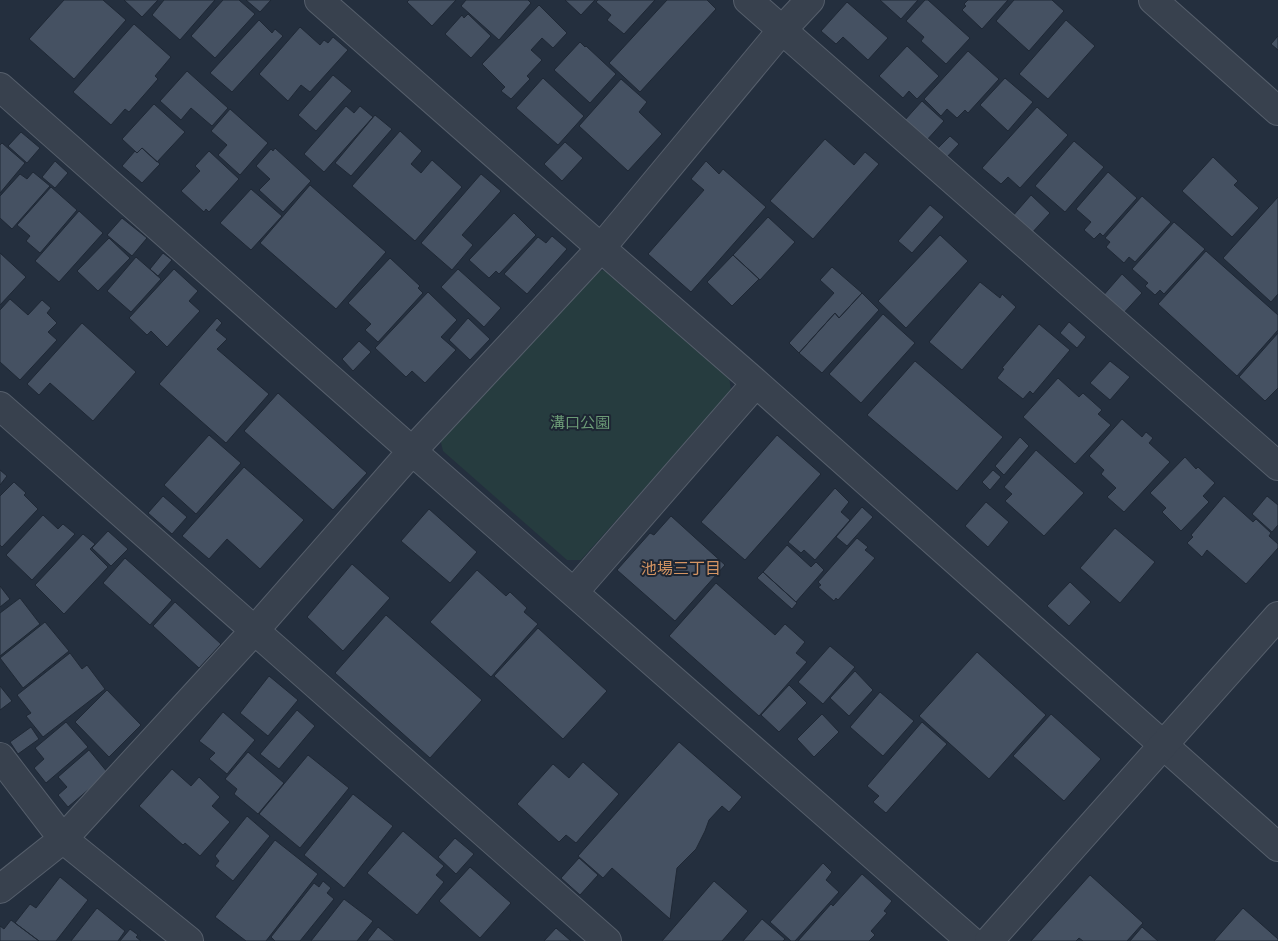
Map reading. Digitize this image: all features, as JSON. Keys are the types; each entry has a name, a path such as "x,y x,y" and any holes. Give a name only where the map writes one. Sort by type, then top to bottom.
{"street":[{"path":"318,0 756,383 1278,847"},
{"path":"748,0 1278,466"},
{"path":"0,889 63,838 254,631 412,451 601,248 782,30 810,0"},
{"path":"1153,0 1278,111"},
{"path":"0,87 412,451 972,941"},
{"path":"574,592 756,383"},
{"path":"0,406 607,941"},
{"path":"989,941 1278,616"},
{"path":"0,757 63,838 190,941"}],"green space":[{"name":"溝口公園","path":"611,270 729,376 731,391 581,560 567,560 443,451 440,439 595,271"}],"building":[{"path":"64,0 103,0 126,20 74,79 29,39"},
{"path":"124,0 158,0 142,17"},
{"path":"164,0 215,0 180,40 152,15"},
{"path":"223,0 239,0 255,14 215,58 191,36"},
{"path":"246,0 271,0 260,12"},
{"path":"409,0 456,0 432,26 407,2"},
{"path":"466,0 528,0 531,3 499,40 461,6"},
{"path":"565,0 595,0 581,15"},
{"path":"598,0 655,0 624,34 607,20 611,15 596,2"},
{"path":"667,0 707,0 716,9 640,92 609,63"},
{"path":"880,0 918,0 901,19"},
{"path":"925,0 928,0 970,38 946,64 921,41 924,37 906,21"},
{"path":"968,0 1008,0 982,29 962,10"},
{"path":"1014,0 1052,0 1064,11 1029,51 996,21"},
{"path":"847,2 888,38 868,60 843,37 836,44 821,31"},
{"path":"539,5 567,33 553,48 542,38 531,50 542,60 527,76 530,79 511,99 501,91 505,87 482,64"},
{"path":"468,14 491,36 471,58 445,34 462,15 464,18"},
{"path":"259,20 272,33 275,29 283,36 232,92 210,73"},
{"path":"1066,20 1095,46 1048,99 1019,74"},
{"path":"134,24 171,57 155,76 158,79 129,112 125,109 111,125 73,92"},
{"path":"300,27 320,45 324,40 328,43 333,37 348,50 310,92 301,85 288,101 259,74"},
{"path":"1278,36 1278,50 1271,44"},
{"path":"580,42 616,74 590,103 554,70"},
{"path":"907,46 939,76 917,99 909,91 903,98 879,76"},
{"path":"968,51 999,79 968,113 965,110 957,118 947,109 941,116 924,99"},
{"path":"187,71 228,108 212,126 191,108 181,120 160,101"},
{"path":"333,75 352,91 316,131 298,115"},
{"path":"543,78 584,116 558,145 516,108"},
{"path":"1005,78 1033,102 1008,131 980,105"},
{"path":"621,79 647,102 639,112 662,134 628,171 579,126"},
{"path":"922,101 944,121 926,141 904,121"},
{"path":"154,104 185,132 157,162 142,148 137,153 122,139"},
{"path":"346,106 354,113 360,106 373,117 324,172 304,154"},
{"path":"1037,107 1068,135 1020,188 1008,177 1001,184 982,168"},
{"path":"230,109 268,143 240,175 218,155 227,145 211,131"},
{"path":"375,115 392,129 351,176 335,163"},
{"path":"400,131 422,151 411,164 421,173 432,160 462,187 415,241 352,186"},
{"path":"21,132 40,148 27,163 8,146"},
{"path":"950,136 959,144 946,158 937,149"},
{"path":"825,139 854,165 865,152 879,164 813,239 770,201"},
{"path":"1074,141 1104,167 1065,212 1035,186"},
{"path":"565,142 583,158 562,181 544,164"},
{"path":"2,143 25,163 0,193 0,145"},
{"path":"142,148 160,164 142,183 122,166 135,151 137,153"},
{"path":"275,148 311,181 283,212 259,190 270,179 256,166 271,149 273,151"},
{"path":"209,151 239,179 209,212 206,209 204,212 181,191 200,171 195,166"},
{"path":"1213,157 1238,181 1234,185 1259,208 1232,237 1182,191"},
{"path":"55,161 68,173 55,188 42,177"},
{"path":"706,161 719,174 723,169 766,207 691,292 648,254 704,190 691,179"},
{"path":"33,172 50,186 12,229 0,218 0,196 20,174 27,179"},
{"path":"1108,172 1137,198 1103,236 1100,233 1094,239 1084,230 1091,222 1076,209"},
{"path":"481,174 501,191 462,235 473,245 452,270 421,243"},
{"path":"310,185 386,252 336,309 260,243"},
{"path":"51,187 77,210 40,253 26,241 30,236 17,225"},
{"path":"251,189 282,216 251,250 220,223"},
{"path":"1031,195 1050,213 1030,235 1011,218"},
{"path":"1142,196 1171,222 1135,262 1129,257 1124,263 1106,247 1110,242 1105,238"},
{"path":"1278,197 1278,294 1271,302 1223,258"},
{"path":"930,205 944,217 912,253 898,241"},
{"path":"79,211 103,233 59,282 35,261"},
{"path":"514,213 536,235 499,274 496,271 489,278 469,260"},
{"path":"768,217 795,242 760,280 733,255"},
{"path":"122,218 147,238 132,256 107,235"},
{"path":"1174,222 1205,249 1164,294 1160,290 1155,295 1145,286 1148,283 1132,269"},
{"path":"940,235 968,261 906,328 878,301"},
{"path":"552,236 567,249 527,294 504,274 538,237 546,243"},
{"path":"109,238 130,258 98,291 77,271"},
{"path":"1206,251 1278,315 1278,330 1237,376 1158,304"},
{"path":"0,253 26,277 0,305"},
{"path":"163,253 172,260 158,276 150,269"},
{"path":"733,255 759,279 732,306 707,282"},
{"path":"136,257 161,279 131,312 107,291"},
{"path":"390,258 420,286 418,288 423,293 378,342 365,330 371,324 348,303"},
{"path":"832,267 862,293 839,318 835,313 799,353 789,343 834,293 820,280"},
{"path":"174,269 198,291 189,301 200,311 167,347 151,331 147,335 129,318"},
{"path":"458,269 501,308 484,327 441,287"},
{"path":"1122,274 1142,293 1121,316 1101,298"},
{"path":"980,282 1000,298 1002,294 1016,307 962,370 929,342"},
{"path":"428,292 457,320 441,337 456,350 425,383 412,371 406,377 375,348"},
{"path":"862,293 879,310 822,373 799,353 835,313 839,318"},
{"path":"10,299 28,315 42,300 51,308 47,313 57,323 48,332 57,340 20,380 0,362 0,310"},
{"path":"883,314 915,343 861,403 829,374"},
{"path":"217,318 222,323 216,330 227,339 217,349 269,394 226,443 159,384"},
{"path":"468,318 490,339 470,360 449,340"},
{"path":"1069,322 1086,337 1077,348 1060,333"},
{"path":"82,323 136,372 93,421 50,383 39,395 27,384"},
{"path":"1039,324 1070,350 1033,394 1030,391 1023,399 997,378 1004,369 1002,368"},
{"path":"1278,333 1278,388 1265,401 1239,377"},
{"path":"359,341 371,352 353,371 342,359"},
{"path":"915,361 1003,437 957,491 867,415"},
{"path":"1110,361 1130,377 1110,400 1090,383"},
{"path":"1058,378 1079,397 1083,393 1102,410 1098,414 1111,425 1075,464 1023,417"},
{"path":"278,393 367,473 333,510 244,431"},
{"path":"1122,419 1142,437 1146,432 1153,438 1149,443 1170,462 1124,512 1107,497 1116,488 1101,474 1104,470 1089,456"},
{"path":"209,435 241,463 196,514 164,485"},
{"path":"777,435 821,474 745,560 701,522"},
{"path":"1020,437 1029,446 1004,475 995,466"},
{"path":"1036,450 1084,493 1044,536 1005,501 1012,494 1004,487"},
{"path":"1185,457 1196,469 1198,467 1215,483 1203,496 1209,502 1181,531 1162,512 1166,508 1150,493"},
{"path":"244,467 304,520 260,569 227,539 209,559 182,536"},
{"path":"0,470 7,476 0,485"},
{"path":"993,470 1001,477 990,490 982,482"},
{"path":"14,482 26,493 24,495 38,509 2,547 0,545 0,496"},
{"path":"835,488 849,502 841,512 850,520 815,560 804,550 801,553 788,542"},
{"path":"163,496 187,517 172,534 148,513"},
{"path":"1224,496 1253,522 1256,519 1271,533 1269,536 1278,544 1278,548 1246,584 1207,550 1202,557 1187,543 1193,537 1191,535"},
{"path":"1267,496 1278,505 1278,525 1272,532 1252,514"},
{"path":"986,502 1009,522 988,547 965,526"},
{"path":"862,507 873,517 847,546 836,537"},
{"path":"429,509 477,552 450,583 401,541"},
{"path":"43,515 58,529 63,524 75,534 32,580 6,555"},
{"path":"671,516 725,565 675,621 617,570 650,533 654,535"},
{"path":"1115,528 1155,562 1120,603 1080,568"},
{"path":"108,531 128,549 111,566 92,548"},
{"path":"83,534 95,544 90,549 108,567 64,614 35,585"},
{"path":"857,538 868,547 865,550 875,558 838,600 836,598 834,601 818,587 821,585 818,582"},
{"path":"787,545 811,567 816,562 824,570 796,602 763,572"},
{"path":"125,558 172,600 150,625 103,583"},
{"path":"352,564 390,598 343,651 307,617"},
{"path":"477,570 506,596 510,592 527,608 524,612 538,624 491,677 430,622"},
{"path":"763,572 797,603 792,609 757,578"},
{"path":"1070,582 1091,602 1069,626 1047,606"},
{"path":"716,583 775,635 785,624 805,642 796,653 807,662 759,716 669,636"},
{"path":"0,586 10,599 0,607"},
{"path":"20,598 40,624 0,656 0,613"},
{"path":"175,602 221,644 199,668 153,626"},
{"path":"386,615 482,700 430,758 335,673"},
{"path":"45,622 69,651 23,688 0,658"},
{"path":"538,628 607,691 563,739 494,676"},
{"path":"830,646 855,667 823,704 798,682"},
{"path":"977,652 1046,715 989,779 919,716"},
{"path":"70,653 82,669 87,665 105,689 43,737 26,716 31,713 17,695"},
{"path":"855,671 873,690 849,716 830,698"},
{"path":"269,676 298,700 268,736 240,713"},
{"path":"789,685 807,703 779,732 761,715"},
{"path":"0,686 12,701 0,710"},
{"path":"107,690 141,725 109,757 75,722"},
{"path":"880,692 914,721 883,756 850,727"},
{"path":"297,710 315,726 279,769 260,754"},
{"path":"223,712 255,740 227,774 209,759 215,753 199,741"},
{"path":"822,714 839,732 814,757 797,739"},
{"path":"1051,714 1101,759 1064,801 1013,756"},
{"path":"66,722 88,747 46,783 34,768 44,759 35,748"},
{"path":"922,722 947,744 886,813 873,802 879,796 867,786"},
{"path":"31,727 39,739 18,754 10,742"},
{"path":"679,742 742,797 729,812 722,806 709,820 696,849 677,868 670,919 612,868 603,878 578,856"},
{"path":"89,750 108,773 68,807 58,795 67,787 58,777"},
{"path":"248,752 284,783 258,814 234,794 237,789 225,779"},
{"path":"308,755 349,788 300,848 259,814"},
{"path":"583,762 619,794 576,843 566,835 559,842 517,804 553,764 569,778"},
{"path":"172,769 191,786 199,777 220,797 212,806 230,822 200,856 185,843 183,845 139,806"},
{"path":"353,794 393,826 344,888 304,855"},
{"path":"247,816 270,836 233,881 215,866 219,861 215,856"},
{"path":"403,831 444,866 436,875 444,882 417,915 367,873"},
{"path":"455,838 474,854 456,874 438,857"},
{"path":"275,840 318,874 266,941 246,941 215,917"},
{"path":"579,858 598,875 580,895 561,878"},
{"path":"823,863 832,872 826,880 839,892 795,941 791,941 770,922"},
{"path":"470,867 511,903 480,938 439,901"},
{"path":"862,874 892,901 884,911 887,913 871,931 875,935 869,941 798,941 831,904 833,906"},
{"path":"1090,875 1143,923 1127,941 1083,941 1079,938 1076,941 1031,941"},
{"path":"60,877 88,900 56,941 39,941 15,923 30,904 36,908"},
{"path":"323,881 331,888 327,893 334,899 300,941 275,941 271,937 314,883 319,887"},
{"path":"714,881 748,911 722,941 662,941"},
{"path":"344,899 373,921 357,941 311,941"},
{"path":"97,908 125,931 118,941 71,941"},
{"path":"1243,908 1278,939 1278,941 1214,941"},
{"path":"762,919 785,939 783,941 743,941"},
{"path":"11,920 39,941 0,941 0,926 4,929"},
{"path":"378,927 395,941 367,941"},
{"path":"1142,927 1158,941 1130,941"},
{"path":"556,928 571,941 544,941"},
{"path":"130,929 138,935 136,937 141,941 120,941"}],"district":[{"name":"池場三丁目","path":"681,568"}]}
